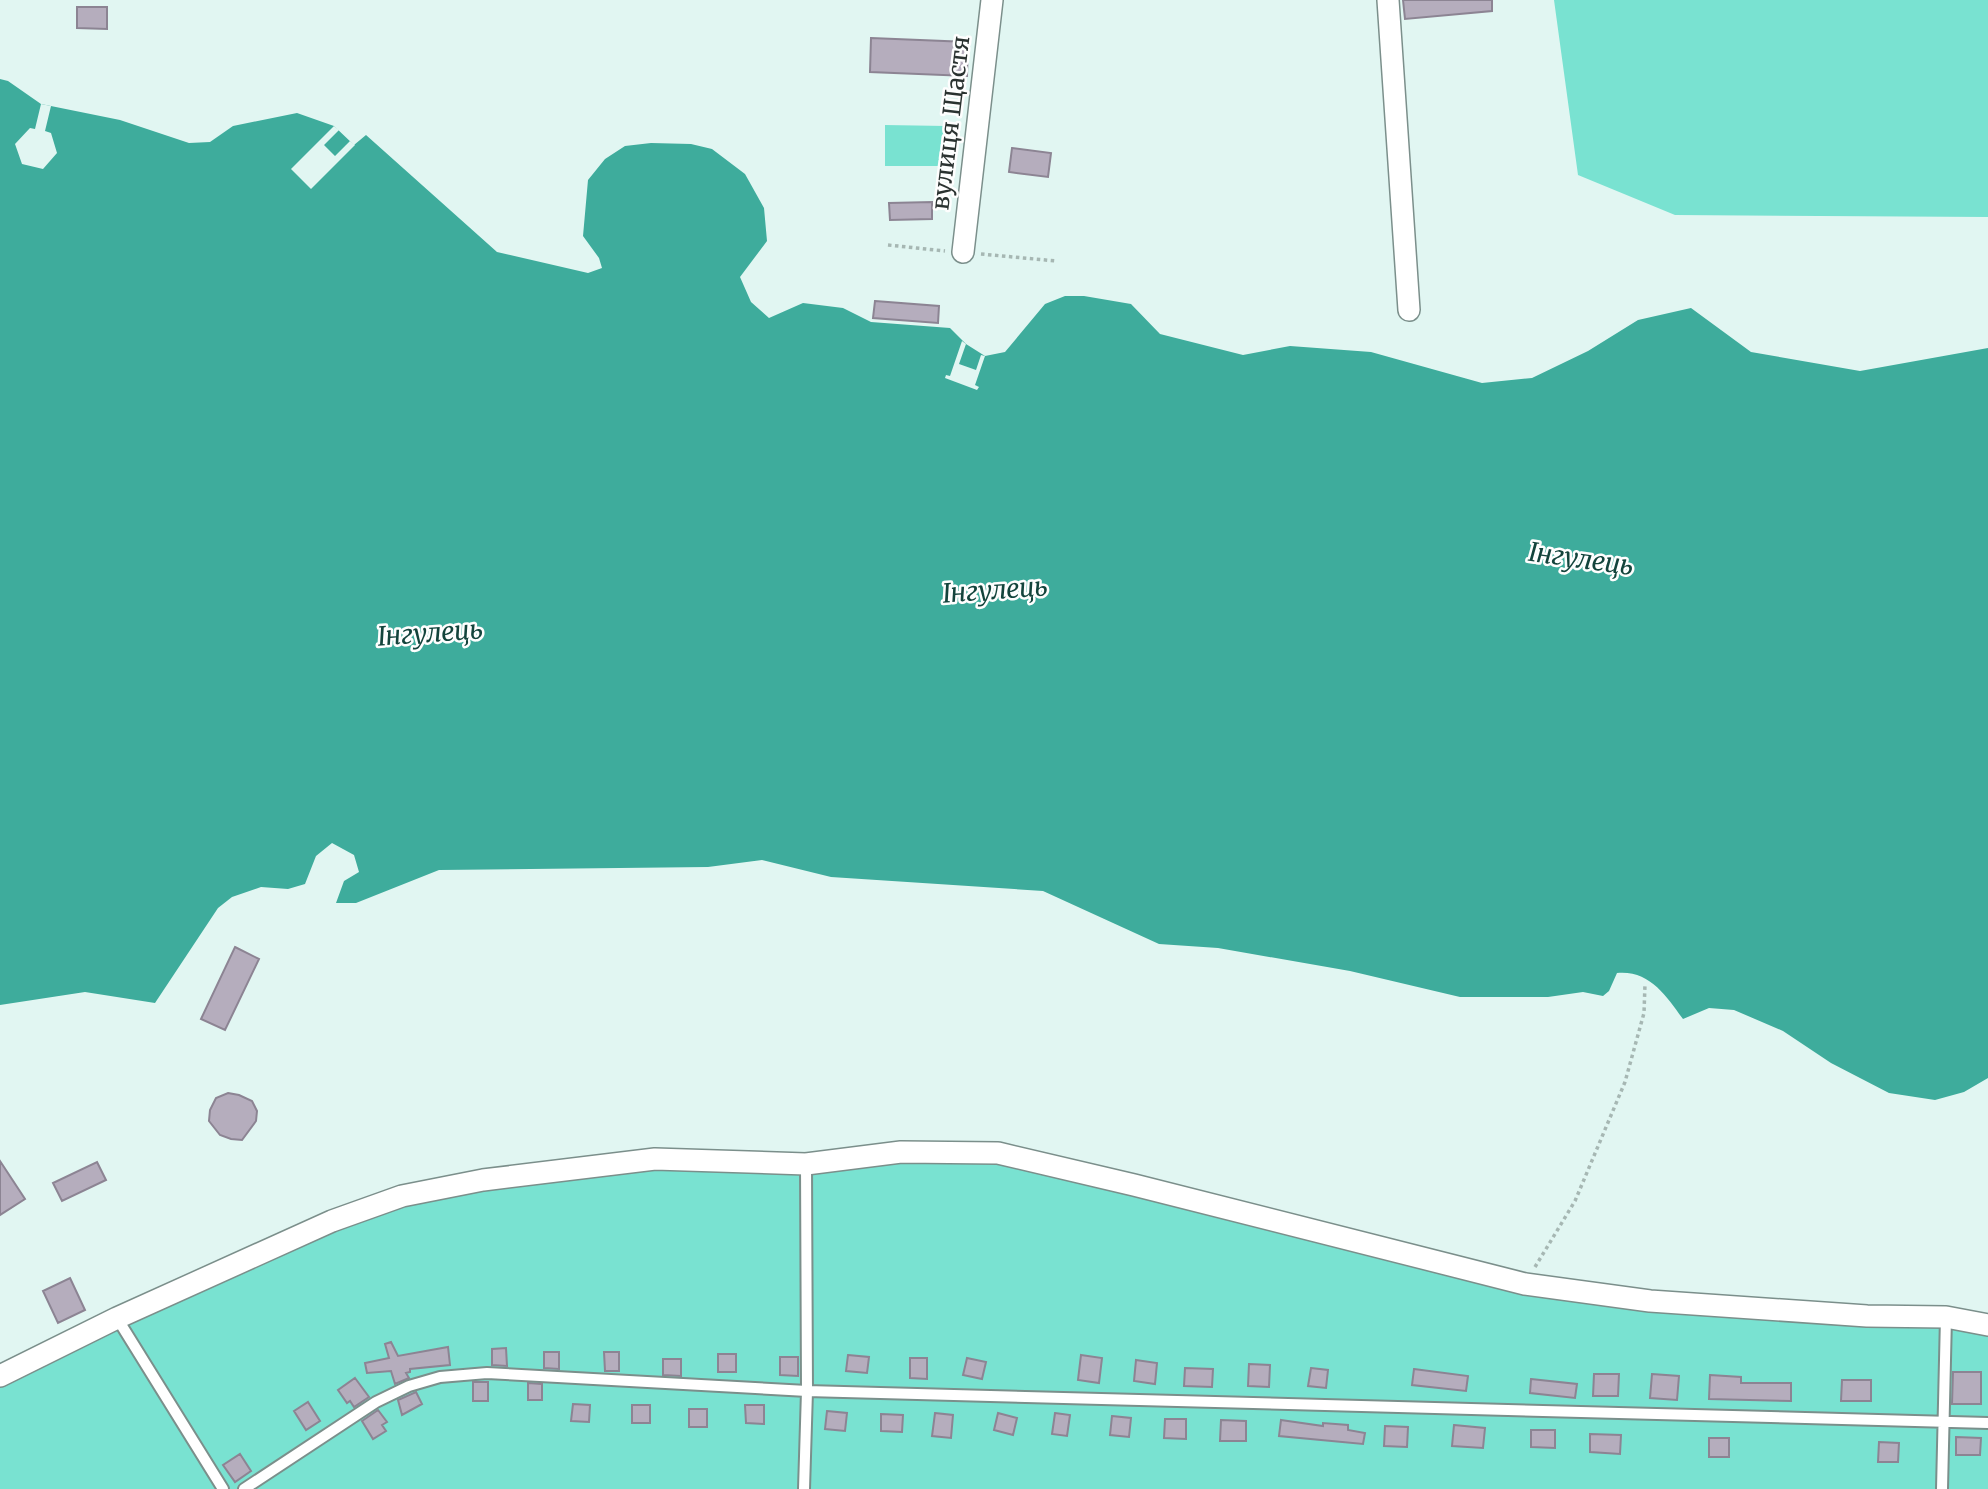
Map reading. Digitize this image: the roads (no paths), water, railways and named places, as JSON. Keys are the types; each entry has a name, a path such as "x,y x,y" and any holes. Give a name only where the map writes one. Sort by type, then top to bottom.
{"street":[{"name":"вулиця Щастя","path":"962,252 992,0"},
{"path":"1388,0 1409,310"},
{"path":"0,1376 117,1318 332,1221 402,1196 483,1180 655,1159 806,1164 901,1152 998,1153 1525,1284 1650,1301 1867,1316 1946,1317 1988,1325"}],"lane":[{"path":"804,1489 807,1391 806,1164"},
{"path":"1942,1489 1946,1317"},
{"path":"117,1318 223,1489"},
{"path":"244,1489 376,1402 409,1386 440,1377 487,1373 807,1391 1988,1423"}],"water":[{"name":"Інгулець","path":"0,79 8,81 41,104 120,120 189,143 210,142 233,126 297,113 334,126 354,145 366,135 497,252 588,273 602,268 599,258 583,236 588,180 605,159 625,146 651,143 691,144 712,149 745,174 764,208 767,241 740,277 751,302 769,318 803,303 843,308 871,322 950,328 966,344 985,356 1005,352 1045,304 1065,296 1084,296 1131,304 1160,334 1243,355 1290,346 1371,352 1482,383 1532,378 1588,351 1638,320 1691,308 1751,352 1860,371 1988,348 1988,1078 1964,1092 1935,1100 1889,1093 1831,1063 1783,1031 1734,1010 1709,1008 1683,1019 1656,986 1629,973 1617,973 1609,991 1603,996 1583,992 1548,997 1460,997 1350,971 1218,948 1159,944 1043,891 831,877 762,860 708,867 439,870 356,903 336,903 344,881 359,872 354,855 332,843 316,856 305,884 288,889 261,887 232,897 218,908 155,1003 85,992 0,1005"}]}
